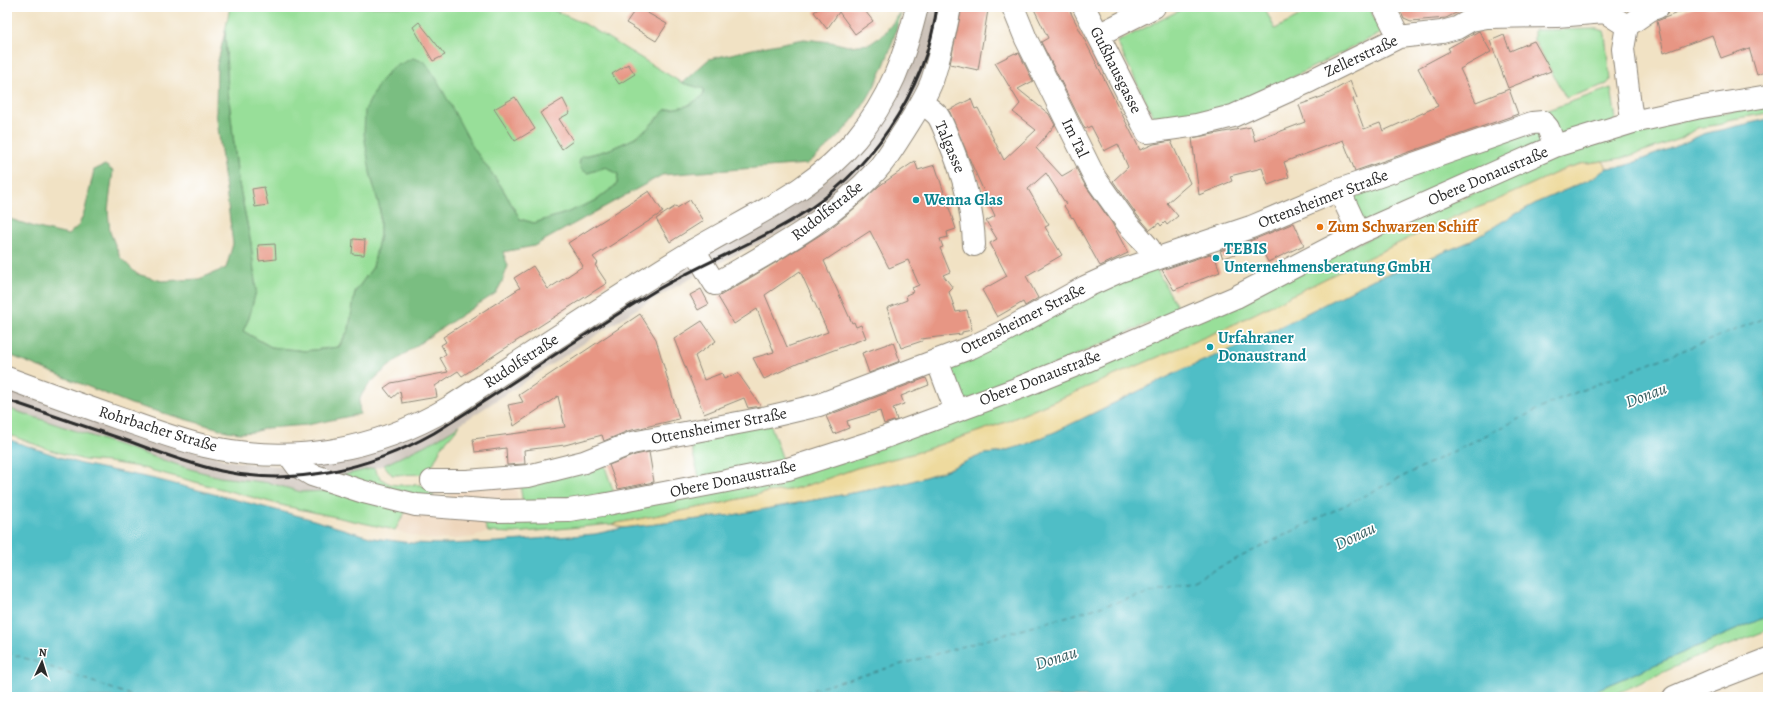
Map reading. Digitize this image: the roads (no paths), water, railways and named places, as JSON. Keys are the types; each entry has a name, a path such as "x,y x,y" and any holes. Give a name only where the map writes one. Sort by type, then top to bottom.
{"street":[{"name":"Rudolfstraße","path":"337,450 367,443 396,433 430,418 694,250 781,202 802,188 840,157 872,118 889,90 906,50 917,7"},
{"name":"Rudolfstraße","path":"694,250 715,284 792,239 836,208 876,170 889,154 921,103 938,63 950,7"},
{"name":"Im Tal","path":"1013,7 1026,39 1095,178 1123,218 1149,248 1154,259"},
{"name":"Gußhausgasse","path":"1084,7 1147,132"},
{"path":"1098,35 1154,7"},
{"path":"1384,7 1399,37"},
{"path":"1634,122 1630,106 1623,49 1627,26 1650,10 1658,7"},
{"name":"Zellerstraße","path":"1147,132 1197,125 1233,116 1310,81 1399,37 1442,32 1456,28 1471,20 1487,17 1557,16 1604,10 1627,26"},
{"name":"Obere Donaustraße","path":"289,455 302,470 331,482 393,500 440,507 496,511 570,510 788,469 872,442 1086,361 1236,297 1359,233 1555,146 1634,122 1696,108 1768,96"},
{"name":"Talgasse","path":"921,103 930,108 938,117 957,160 969,203 974,232 974,245"},
{"name":"Ottensheimer Straße","path":"440,507 437,481 528,476 584,462 632,443 759,419 819,405 972,347 1005,331 1085,286 1120,271 1251,226 1339,190 1532,122 1543,122 1548,128 1555,146"},
{"path":"1339,190 1359,233"},
{"path":"937,360 956,411"},
{"name":"Rohrbacher Straße","path":"7,378 176,438 206,446 239,452 289,455 337,450"},
{"path":"1674,697 1768,659"}],"water":[{"name":"Donau","path":"1768,119 1768,616 1580,697 7,697 7,439 81,464 155,479 307,518 373,538 411,543 445,544 498,542 595,534 623,528 733,515 906,483 944,471 984,454 997,453 1027,444 1057,431 1184,369 1256,339 1374,279 1403,269 1471,241 1538,202 1593,178 1607,168 1625,166 1703,134"}],"railway":[{"path":"7,400 187,462 221,471 248,475 276,477 304,476 331,472 358,465 409,446 434,433 603,323 660,288 778,228 821,201 846,179 869,155 889,129 906,100 920,70 930,39 937,7"}],"place":[{"name":"Wenna Glas","path":"916,200"},
{"name":"Zum Schwarzen Schiff","path":"1320,227"},
{"name":"TEBIS Unternehmensberatung GmbH","path":"1216,258"},
{"name":"Urfahraner Donaustrand","path":"1210,347"}]}
